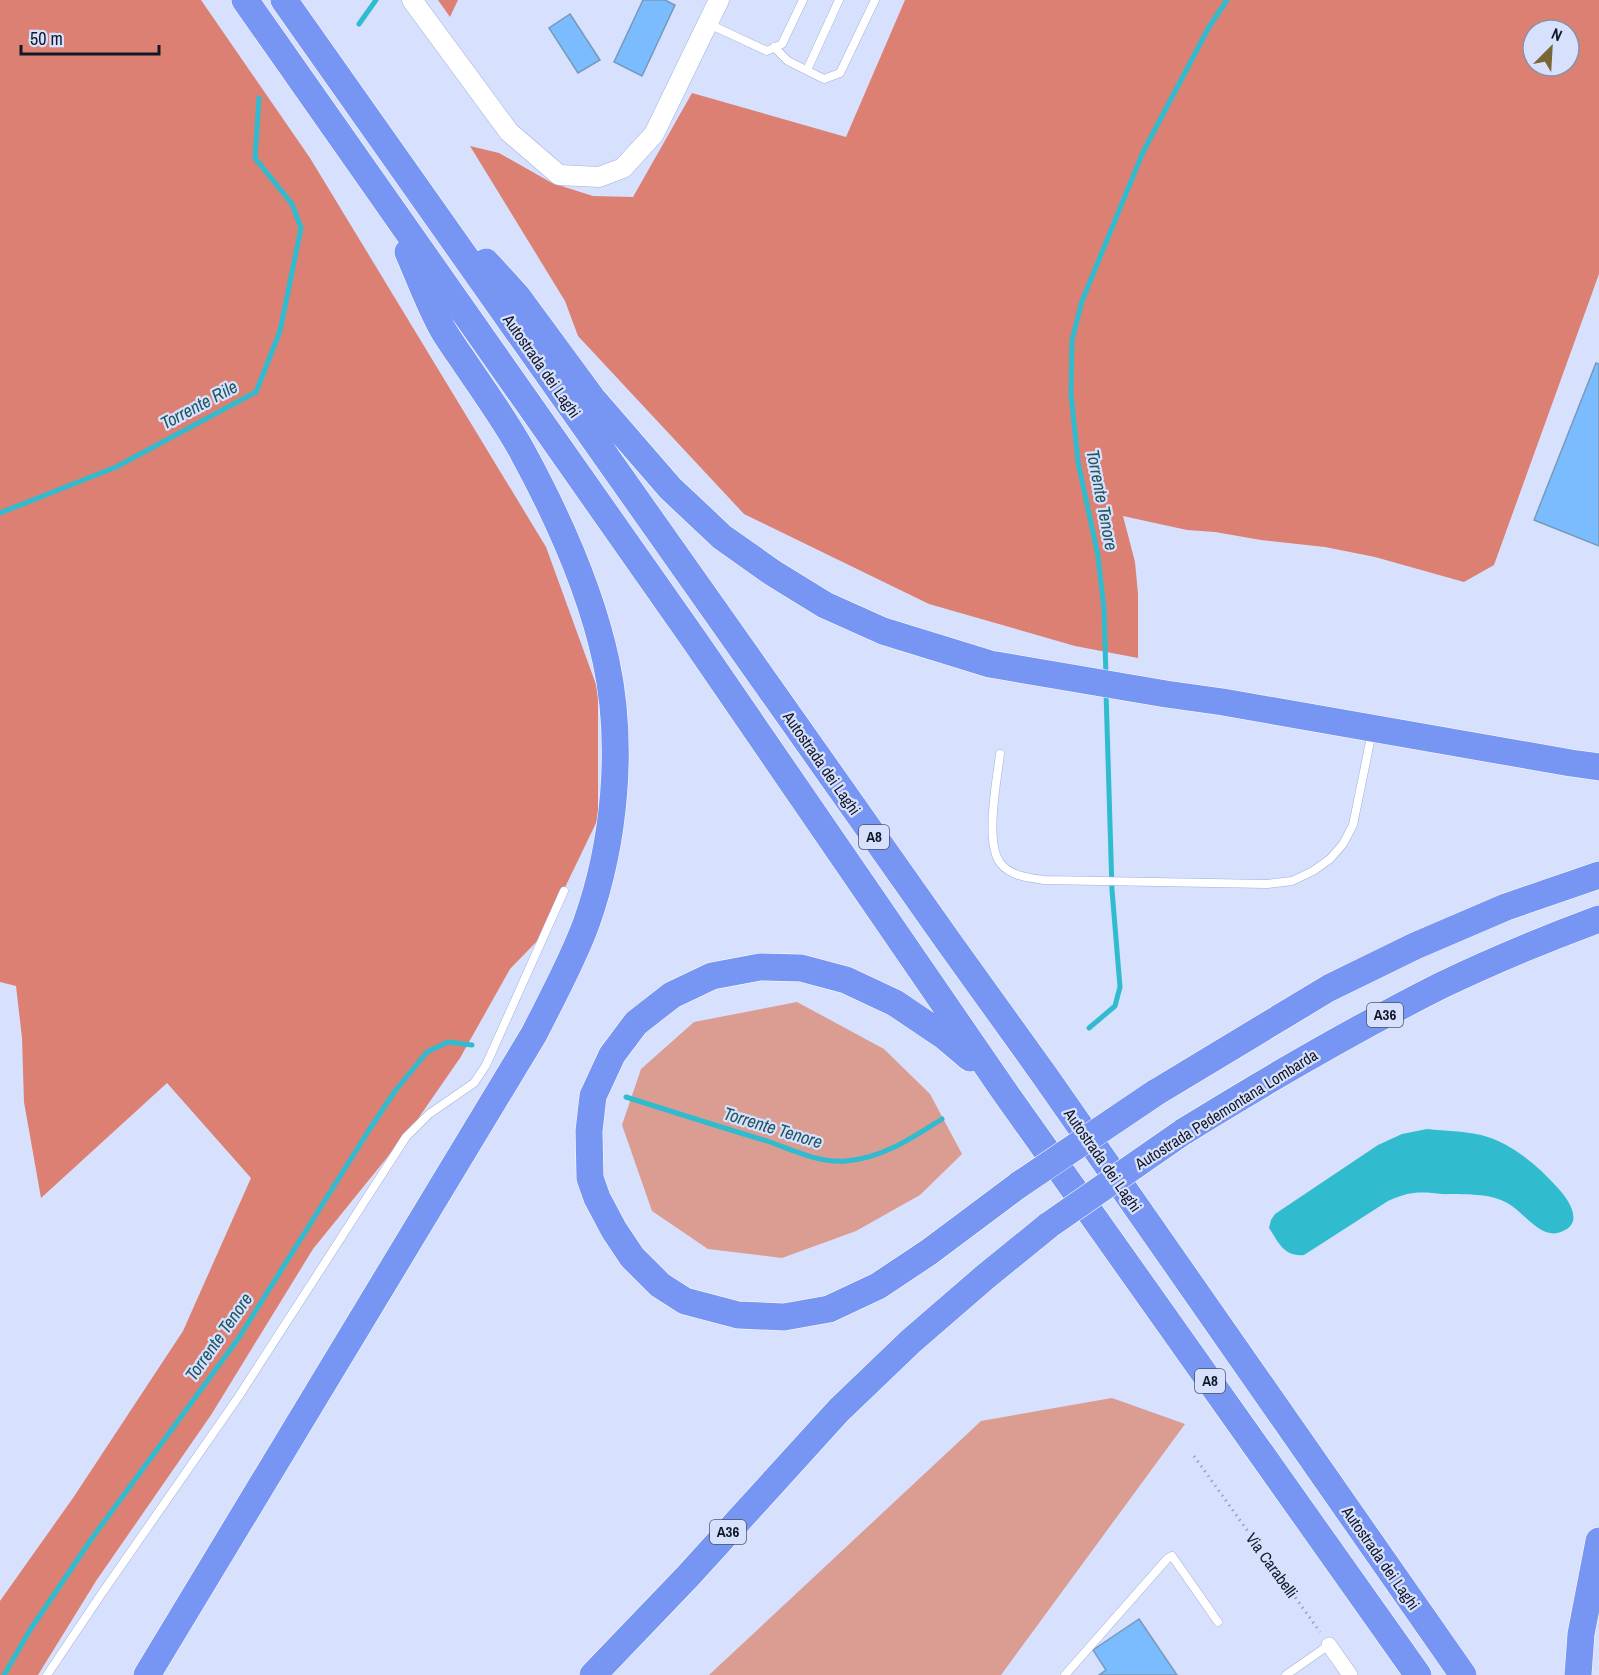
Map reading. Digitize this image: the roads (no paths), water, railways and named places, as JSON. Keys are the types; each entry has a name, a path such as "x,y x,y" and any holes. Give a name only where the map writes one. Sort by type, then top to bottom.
{"highway":[{"name":"Autostrada dei Laghi","path":"245,0 695,640 1002,1088 1418,1675"},
{"name":"Autostrada dei Laghi","path":"284,0 948,942 1045,1076 1463,1675"},
{"path":"408,176 517,296 592,398 670,488 722,537 773,573 825,605 883,631 990,664 1599,767"},
{"path":"147,1675 534,1034 586,924 608,837 614,790 612,704 606,661 584,585 558,519 521,449 443,330 381,193"},
{"path":"1002,1088 944,1035 895,1003 846,980 801,968 760,967 712,976 672,995 636,1023 612,1055 593,1096 590,1178 597,1198 614,1230 632,1257 660,1285 685,1301 738,1315 784,1317 830,1309 878,1286 929,1252 1020,1184 1155,1093 1329,988 1415,946 1506,907 1599,875"},
{"name":"Autostrada Pedemontana Lombarda","path":"593,1675 839,1410 911,1341 985,1276 1049,1225 1183,1132 1301,1060 1442,986 1523,948 1599,919"},
{"path":"1578,1675 1581,1634 1599,1541"}],"street":[{"path":"412,0 509,132 559,176 599,177 623,168 654,134 719,0"},
{"path":"1329,1645 1350,1675"}],"lane":[{"path":"708,23 767,51 783,44 803,0"},
{"path":"807,70 839,0"},
{"path":"774,47 788,61 824,79 840,74 875,0"},
{"path":"1000,754 992,839 994,854 1010,871 1044,880 1267,884 1293,881 1313,871 1330,859 1343,844 1353,825 1373,728"},
{"path":"47,1675 238,1396 406,1137 429,1114 474,1083 486,1065 564,891"},
{"path":"1065,1675 1172,1556 1218,1622"},
{"path":"1286,1675 1329,1645"}],"water":[{"path":"1427,1129 1492,1138 1522,1155 1565,1196 1572,1209 1573,1222 1563,1231 1552,1233 1534,1225 1502,1200 1476,1195 1417,1193 1388,1201 1304,1255 1292,1254 1279,1244 1269,1228 1275,1214 1378,1145 1402,1134"}],"waterway":[{"name":"Torrente Rile","path":"359,24 376,0"},
{"name":"Torrente Tenore","path":"1106,677 1104,609 1098,556 1078,462 1071,394 1072,340 1082,301 1143,152 1209,27 1227,0"},
{"name":"Torrente Rile","path":"0,513 116,467 256,392 280,331 301,228 292,204 255,158 259,98"},
{"name":"Torrente Tenore","path":"1089,1028 1115,1006 1120,987 1112,890 1106,692"},
{"name":"Torrente Tenore","path":"4,1675 30,1630 90,1541 238,1339 395,1091 427,1052 448,1042 472,1045"},
{"name":"Torrente Tenore","path":"626,1097 806,1155 836,1161 860,1159 885,1151 942,1119"}]}
